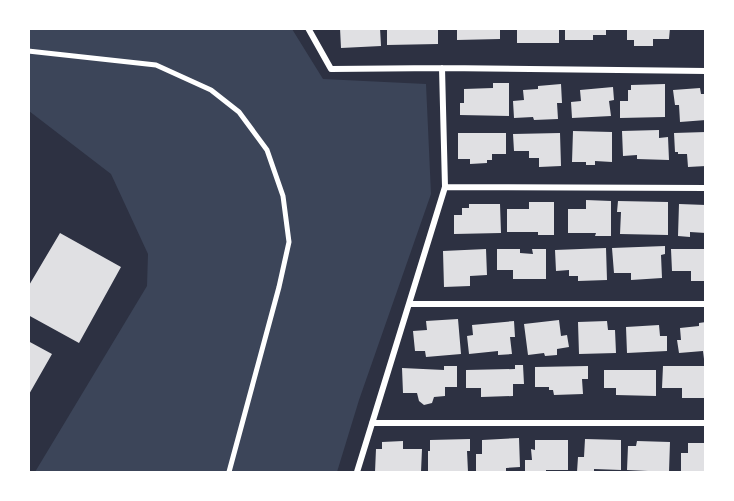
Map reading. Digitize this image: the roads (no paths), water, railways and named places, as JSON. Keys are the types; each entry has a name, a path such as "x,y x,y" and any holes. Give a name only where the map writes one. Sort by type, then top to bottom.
{"street":[{"path":"308,28 331,69 705,71"},
{"path":"28,51 156,65 211,90 239,112 267,150 284,196 289,242 229,472"},
{"path":"357,472 446,187 442,68"},
{"path":"446,187 705,188"},
{"path":"410,304 705,304"},
{"path":"372,423 705,423"}]}
